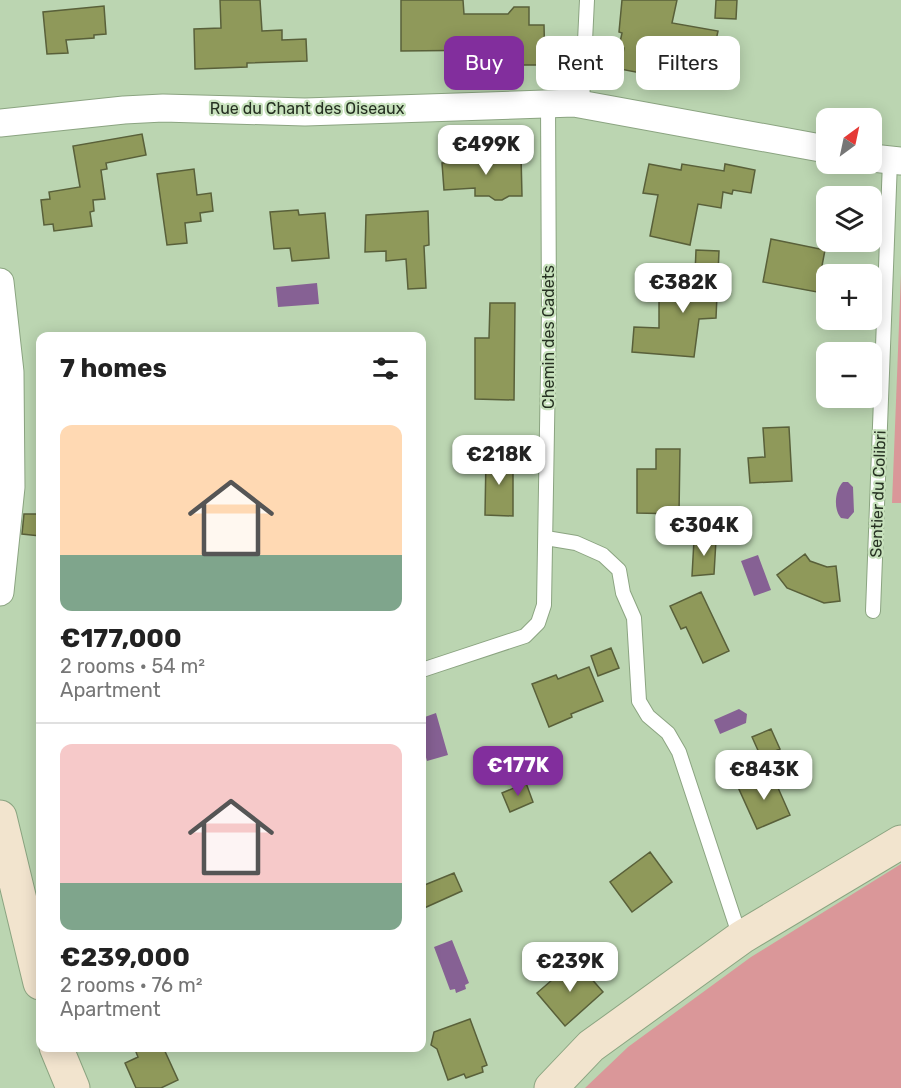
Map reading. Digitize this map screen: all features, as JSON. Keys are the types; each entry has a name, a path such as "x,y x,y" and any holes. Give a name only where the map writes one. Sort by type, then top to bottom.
{"main road":[{"path":"0,817 36,966"},
{"path":"555,1086 591,1046 742,937 901,842"},
{"path":"58,1052 73,1088"}],"street":[{"name":"Rue du Chant des Oiseaux","path":"0,123 153,108 305,111 548,102 582,103 816,147"},
{"path":"0,282 10,372 11,487 0,592"}],"lane":[{"path":"582,103 587,0"},
{"name":"Chemin des Cadets","path":"426,669 525,636 538,623 544,605 549,312 548,102"},
{"name":"Sentier du Colibri","path":"873,612 887,160"},
{"path":"546,538 576,543 603,555 619,570 623,593 634,618 639,701 648,716 668,733 679,752 737,928 742,937"}],"shaded area":[{"path":"901,274 901,503 892,503"},
{"path":"317,283 319,304 278,307 276,287"},
{"path":"843,482 848,482 853,487 854,512 848,519 841,518 836,505 838,490"},
{"path":"758,555 771,590 754,596 741,561"},
{"path":"739,709 747,714 746,723 720,734 714,720"},
{"path":"436,713 448,755 427,761 426,757 426,717"},
{"path":"901,864 901,1088 585,1088 628,1047 751,957"},
{"path":"452,940 469,983 465,985 466,989 456,993 455,989 450,990 434,947"}],"building":[{"path":"220,0 260,0 262,31 282,30 282,40 306,39 307,61 247,63 247,67 195,69 194,29 221,28"},
{"path":"401,0 463,0 464,14 508,14 514,7 529,7 529,25 544,25 544,36 536,36 536,65 524,65 524,36 444,36 444,51 401,51"},
{"path":"622,0 677,0 672,23 718,31 717,36 636,36 636,72 624,70 624,36 619,32"},
{"path":"716,0 737,0 736,19 715,18"},
{"path":"104,6 106,34 94,35 94,38 66,40 68,53 47,54 43,12"},
{"path":"142,134 146,155 106,163 107,169 101,170 105,199 93,200 94,211 90,212 92,226 54,231 53,224 44,225 41,200 50,199 49,192 80,187 73,146"},
{"path":"495,151 502,151 508,155 521,155 522,196 509,196 502,200 495,200 489,196 475,196 475,188 444,190 442,163 475,161 475,155 488,155"},
{"path":"649,164 681,170 682,164 724,171 725,164 755,170 751,193 733,190 732,194 723,192 721,208 698,204 690,245 650,236 658,195 643,193"},
{"path":"194,169 197,195 211,193 213,211 200,213 201,221 185,223 187,243 167,245 157,174"},
{"path":"298,210 299,215 325,213 329,258 292,261 290,248 274,249 270,212"},
{"path":"428,211 429,245 424,246 426,288 408,289 406,259 386,261 386,251 365,252 366,215"},
{"path":"771,239 816,248 816,252 825,252 822,264 816,264 816,292 763,282"},
{"path":"696,250 719,251 716,318 699,319 694,357 632,352 634,327 659,328 659,297 667,298 667,295 694,297"},
{"path":"490,303 515,303 514,400 475,399 475,338 489,338"},
{"path":"789,427 792,481 750,483 748,458 765,457 763,428"},
{"path":"656,449 680,449 679,514 637,513 637,469 656,469"},
{"path":"486,457 513,457 513,516 485,515"},
{"path":"24,514 36,514 36,536 22,534"},
{"path":"694,540 716,540 714,574 692,576"},
{"path":"805,554 810,561 827,567 836,566 840,601 824,603 787,588 777,575"},
{"path":"701,592 729,651 703,663 686,627 681,629 670,606"},
{"path":"611,648 619,668 598,676 591,656"},
{"path":"589,667 603,701 571,714 572,717 549,727 532,684 556,675 558,679"},
{"path":"771,729 780,749 761,757 752,737"},
{"path":"771,772 790,815 757,829 738,787"},
{"path":"526,783 533,802 510,812 502,793"},
{"path":"650,852 672,882 632,912 610,882"},
{"path":"454,873 462,891 426,907 426,884"},
{"path":"575,960 603,992 565,1026 537,993"},
{"path":"470,1019 487,1065 482,1067 483,1072 466,1078 464,1074 448,1080 437,1049 431,1045 434,1032"},
{"path":"136,1052 165,1052 178,1080 161,1088 136,1088 125,1063 138,1057"}]}
